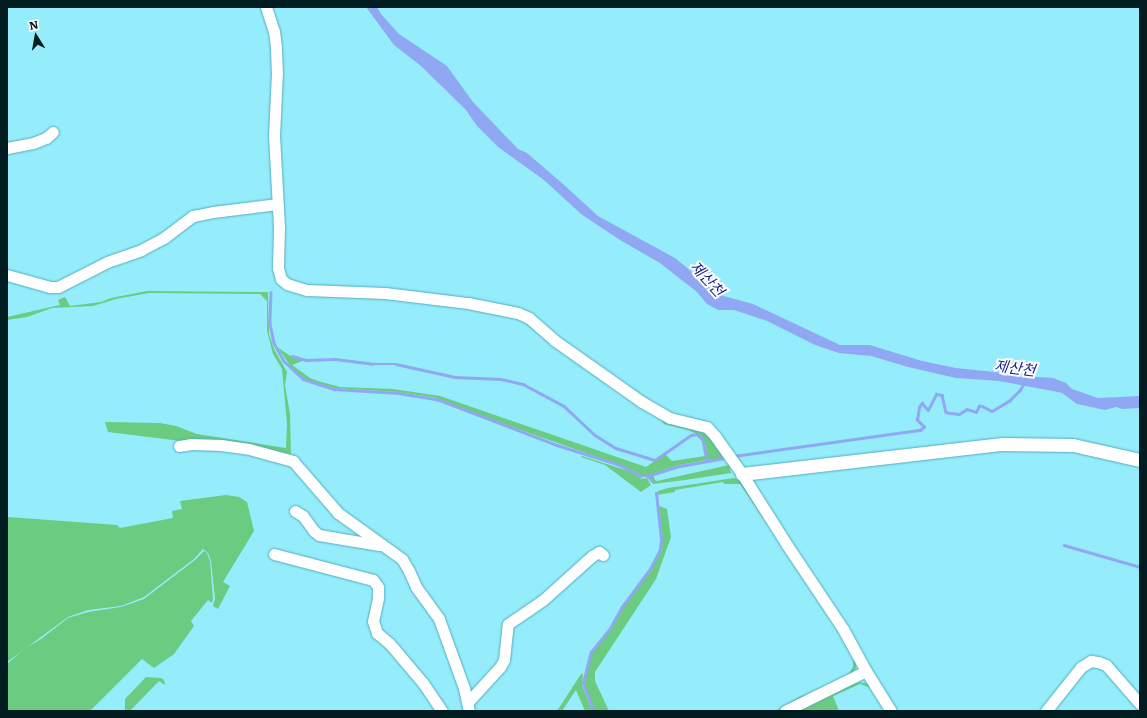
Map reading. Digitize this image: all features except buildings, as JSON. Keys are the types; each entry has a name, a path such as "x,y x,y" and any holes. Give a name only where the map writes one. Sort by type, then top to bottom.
{"street":[{"path":"266,7 274,31 277,72 274,135 278,204 278,268 281,279 286,284 307,290 385,293 468,303 518,313 529,318 554,340 642,402 670,418 706,427 716,436 742,474 786,545 843,629 866,671 891,711"},
{"path":"7,148 33,143 46,138 53,132"},
{"path":"7,275 50,287 58,287 107,262 141,250 165,237 193,216 278,204"},
{"path":"742,474 1002,444 1073,445 1140,460"},
{"path":"179,446 221,445 249,449 293,461 338,513 402,559 410,571 416,587 439,619 468,706"},
{"path":"295,511 303,516 314,531 320,535 382,546"},
{"path":"468,706 504,660 508,624 543,600 592,556 599,552 603,555"},
{"path":"274,554 373,580 378,587 378,598 373,621 378,633 390,644 423,683 442,711"},
{"path":"1046,711 1081,667 1091,661 1098,662 1106,666 1140,704"},
{"path":"785,711 866,671"}],"green space":[{"path":"147,291 268,292 269,334 274,349 287,372 285,385 290,414 291,454 249,446 181,441 108,432 105,422 160,423 176,426 197,434 286,448 287,424 282,369 273,354 267,331 267,301 260,294 149,293 116,299 93,306 52,308 27,317 7,320 7,317 60,305 58,300 65,297 70,306 101,302 111,298"},
{"path":"300,293 388,295 497,310 519,315 528,319 548,337 624,393 665,418 694,426 708,432 727,458 707,460 706,446 701,436 688,430 664,424 660,418 623,394 527,325 527,322 524,319 497,312 410,299 300,295"},
{"path":"277,347 292,357 305,360 292,365 310,378 340,387 393,389 440,396 646,467 665,454 672,461 705,456 706,460 680,465 646,476 641,476 635,471 617,464 478,415 437,398 398,392 334,388 312,382 303,378 292,368"},
{"path":"582,456 635,473 641,479 647,478 651,485 641,492 605,465 581,457"},
{"path":"729,465 731,473 685,480 653,484 648,477 653,475 657,481"},
{"path":"734,478 740,480 752,495 840,627 856,657 856,668 849,677 822,692 800,700 780,711 775,711 801,696 822,690 848,675 853,667 853,657 849,645 740,484 724,484 723,482 675,490 675,492 657,495 658,491 668,488"},
{"path":"226,495 239,497 247,502 254,531 223,582 230,586 218,609 213,606 215,599 211,561 208,553 203,549 194,559 144,597 121,606 88,610 68,617 7,662 7,509 8,517 117,525 120,528 173,518 172,511 182,509 180,501"},
{"path":"659,506 667,509 671,537 656,579 595,672 595,681 609,711 594,711 584,683 589,661 592,653 656,560 662,539"},
{"path":"204,551 207,553 210,561 212,603 208,600 191,621 194,626 174,654 154,668 142,659 90,711 7,711 7,664 24,649 41,639 68,618 88,612 121,607 144,599 195,560"},
{"path":"581,674 583,674 582,685 592,711 585,711 576,690 562,711 557,711"},
{"path":"146,677 161,678 164,680 165,685 159,681 130,711 125,711 125,699"},
{"path":"857,682 871,684 871,688 860,684 833,696 839,711 793,711"}],"water":[{"path":"366,7 377,7 381,14 399,34 447,66 473,102 518,149 527,153 598,216 675,258 720,295 753,304 840,345 870,345 922,361 956,368 1053,378 1066,383 1072,389 1098,398 1140,396 1140,408 1122,409 1116,407 1105,410 1077,404 1062,393 1053,391 999,381 956,378 908,367 871,356 839,353 815,345 767,321 734,310 718,310 707,304 697,292 660,263 620,240 581,214 544,180 498,147 477,126 466,110 421,66 394,45"}],"waterway":[{"path":"271,292 270,324 274,343 284,361 303,379 334,389 398,393 437,399 557,445 617,464 641,476 647,476"},
{"path":"292,356 306,360 335,359 373,364 396,364 455,377 501,379 523,384 564,406 595,435 616,448 655,460 691,435 697,434 703,440 707,461"},
{"name":"제산천","path":"734,456 920,430 924,427 917,420 919,407 922,403 928,410 936,394 942,395 946,412 959,414 967,409 976,412 979,406 992,411 1010,400 1020,390 1024,383"},
{"path":"652,481 647,476 680,466 725,458"},
{"path":"593,711 583,683 591,652 609,630 621,608 650,569 660,549 661,539 656,493"},
{"path":"1064,545 1140,567"}]}
